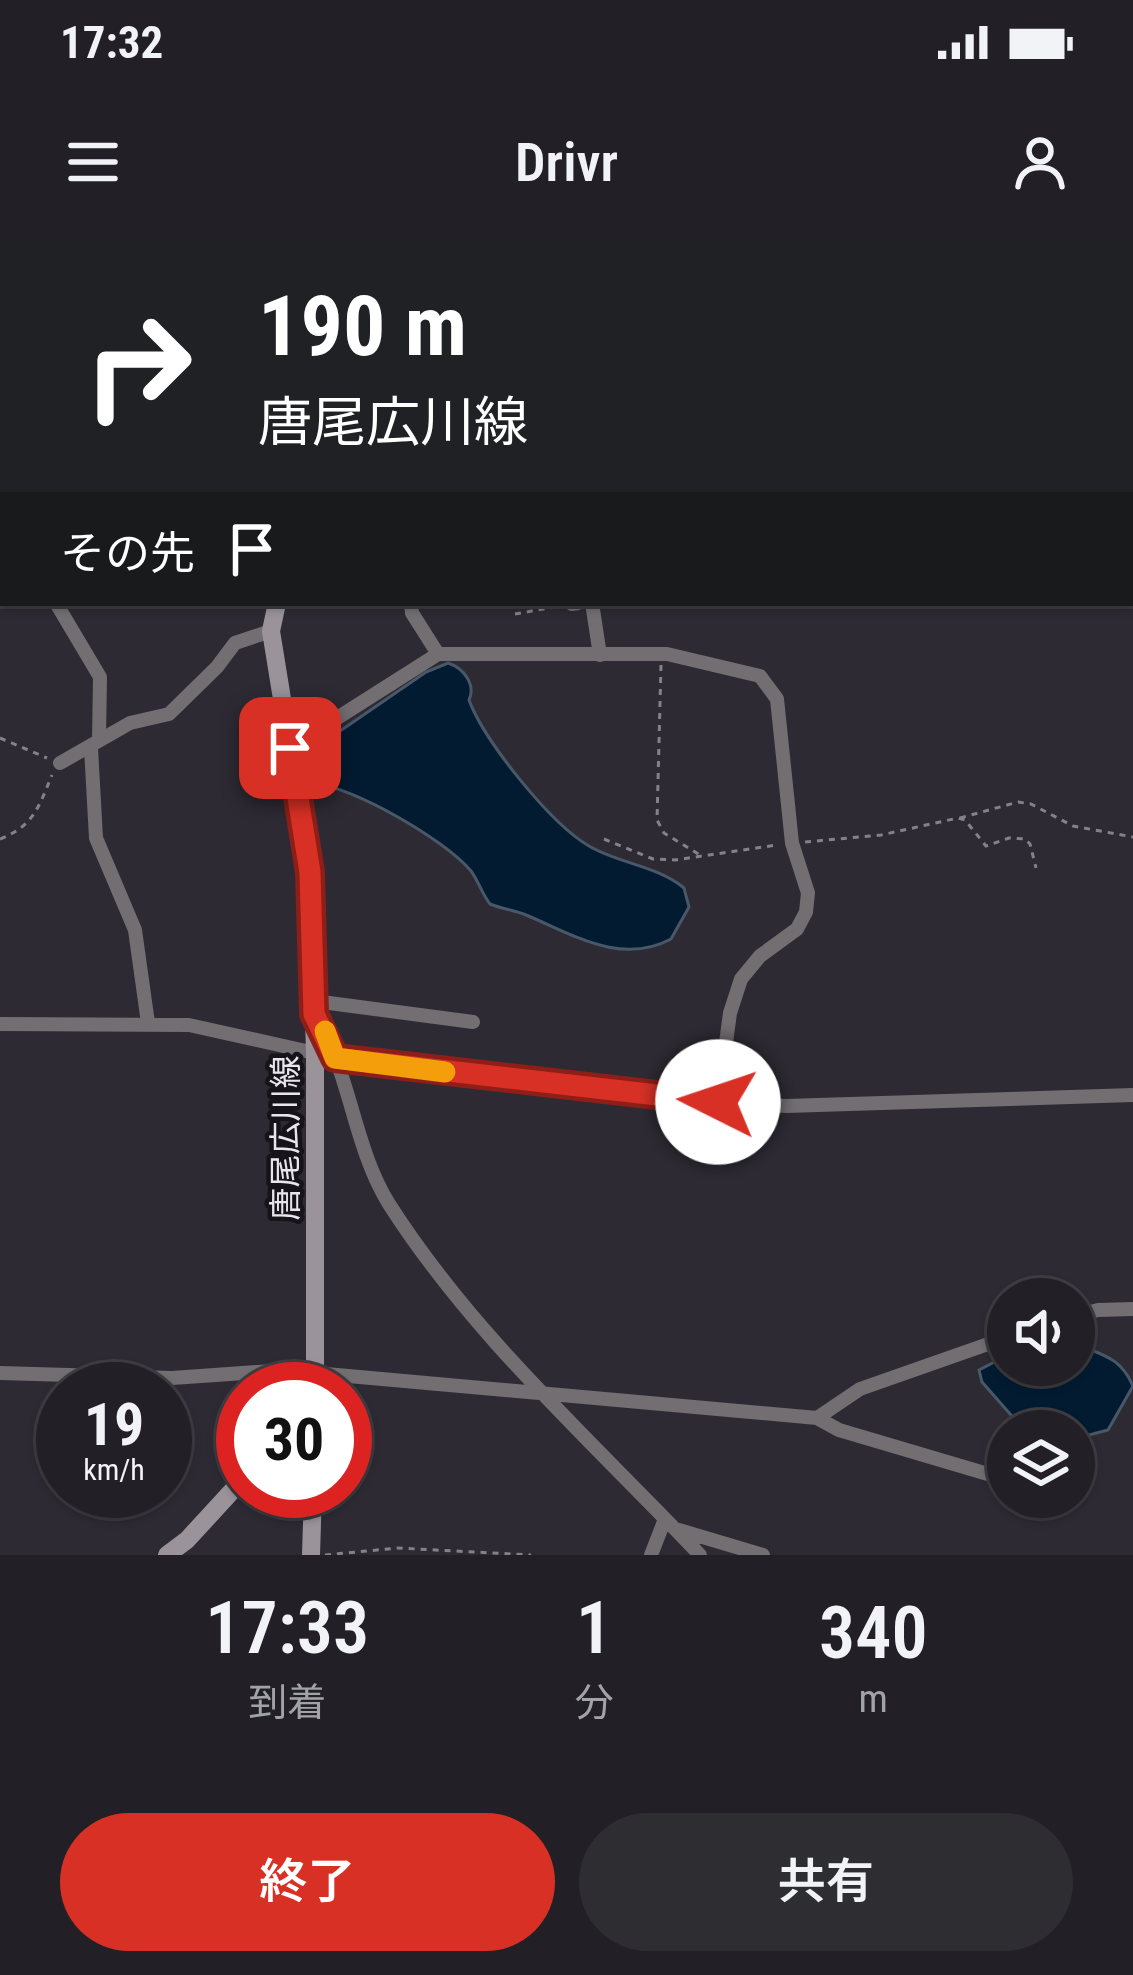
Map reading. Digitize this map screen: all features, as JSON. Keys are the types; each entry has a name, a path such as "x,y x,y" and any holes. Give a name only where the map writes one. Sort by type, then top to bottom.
{"main road":[{"name":"唐尾広川線","path":"276,606 272,631 310,872 315,1362"},
{"path":"167,1555 216,1509"},
{"path":"311,1555 312,1518"}],"street":[{"path":"58,606 100,677 96,838 135,930 148,1023"},
{"path":"411,606 438,653"},
{"path":"592,606 600,655"},
{"path":"59,763 130,723 169,714 235,643 272,631"},
{"path":"290,748 438,653 659,654 695,658 760,676 777,699 792,842 808,893 806,912 797,929 760,956 741,979 730,1013 718,1102"},
{"path":"473,1022 314,1008 335,1058 353,1124 386,1199 458,1302 541,1394 700,1555"},
{"path":"0,1024 189,1025 315,1053"},
{"path":"335,1058 786,1106 1133,1095"},
{"path":"1095,1311 1133,1309"},
{"path":"817,1418 860,1389 987,1344"},
{"path":"0,1373 216,1378"},
{"path":"372,1381 817,1418 839,1430 987,1474"},
{"path":"651,1555 669,1524"},
{"path":"669,1524 763,1555"}],"path":[{"path":"515,614 559,606"},
{"path":"659,654 663,683 657,737 657,820 664,833 701,856"},
{"path":"0,738 59,763 31,821 0,839"},
{"path":"604,839 653,859 701,856 881,835 1018,802 1073,826 1133,837"},
{"path":"958,818 986,846 1009,838 1025,839 1036,868"},
{"path":"323,1555 398,1548 531,1555"}],"water":[{"path":"448,663 467,678 469,700 489,737 556,820 589,846 684,888 689,907 671,939 634,949 615,948 490,904 471,871 441,844 373,804 313,783 308,753 426,672"},
{"path":"1095,1352 1116,1362 1133,1386 1108,1430 1095,1433 1095,1410 1007,1410 982,1382 979,1370 987,1366 987,1386 1095,1386"}],"slow traffic":[{"path":"325,1031 335,1058 445,1072"}],"route":[{"path":"290,748 310,872 314,1014 335,1058 718,1102"}]}
